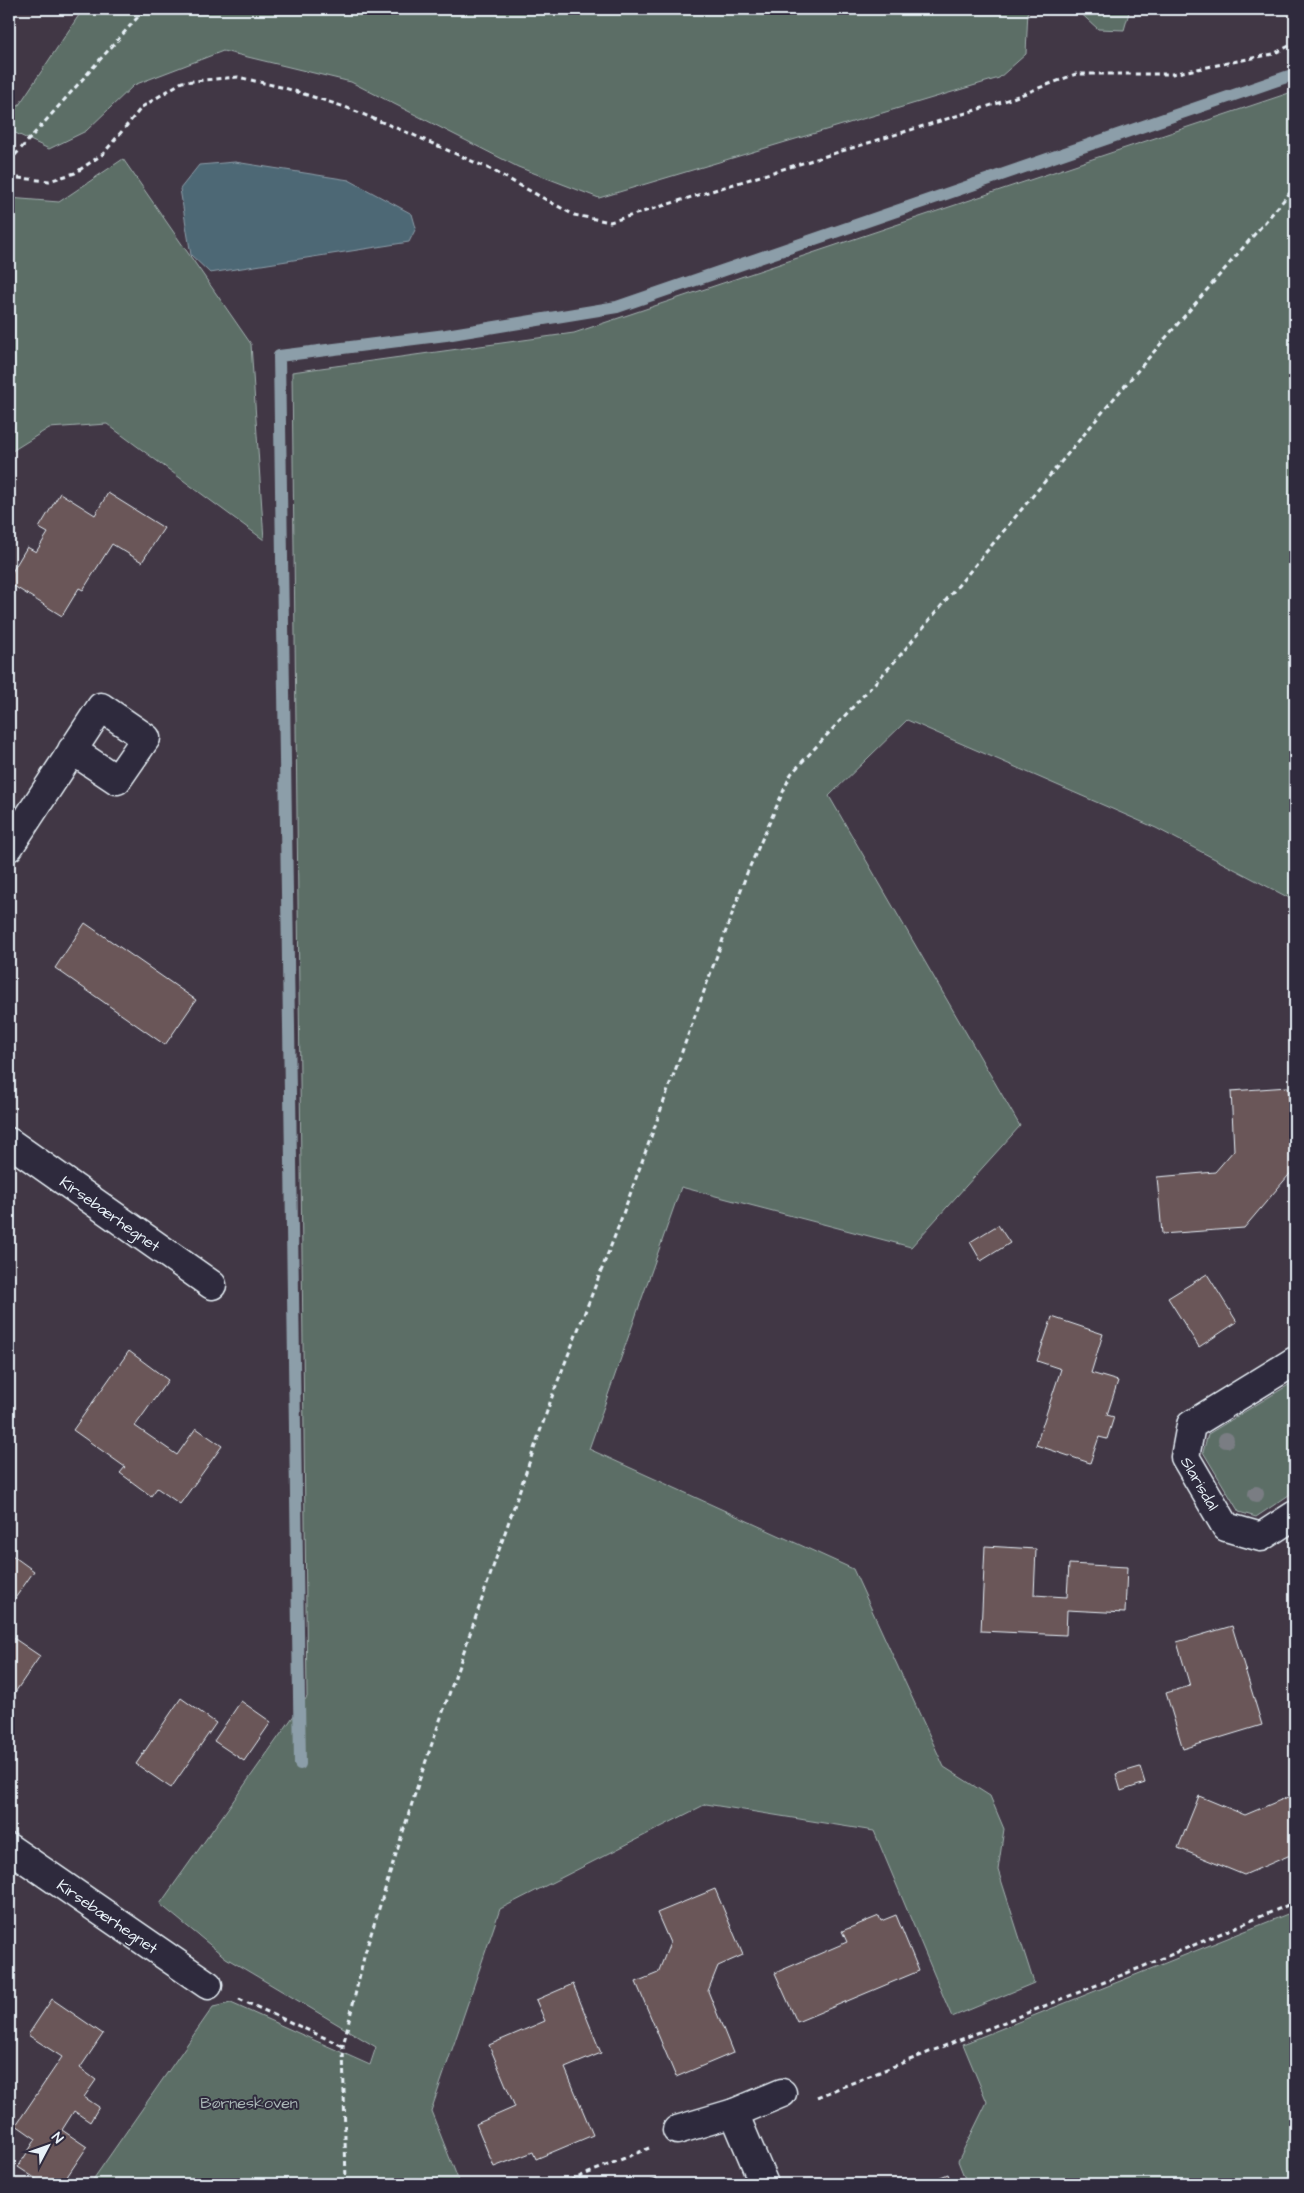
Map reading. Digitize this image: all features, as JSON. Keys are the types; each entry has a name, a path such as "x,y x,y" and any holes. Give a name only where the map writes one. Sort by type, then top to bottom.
{"street":[{"path":"9,847 72,750"},
{"name":"Kirsebærhegnet","path":"9,1142 212,1285"},
{"name":"Slarisdal","path":"1295,1361 1191,1424 1185,1457 1226,1527 1260,1536 1295,1516"},
{"name":"Kirsebærhegnet","path":"9,1848 208,1985"},
{"path":"677,2130 734,2113 782,2093"},
{"path":"734,2113 764,2184"}],"path":[{"path":"9,162 145,9"},
{"path":"9,177 49,181 75,173 103,154 142,107 182,82 238,77 285,88 345,107 492,170 574,215 610,222 1002,102 1076,74 1172,74 1273,54 1295,43"},
{"path":"346,2184 343,2046 365,1953 419,1781 554,1391 616,1233 747,873 791,774 897,659 1122,388 1295,187"},
{"path":"782,2093 808,2101 1142,1967 1295,1902"},
{"path":"208,1985 343,2046"},
{"path":"562,2184 665,2142 677,2130"}],"green space":[{"path":"83,9 1028,9 1026,54 999,78 599,198 518,167 351,82 223,51 134,85 86,131 49,149 9,130 9,120"},
{"path":"1076,9 1130,9 1124,30 1098,29"},
{"name":"Børneskoven","path":"1295,91 1295,901 1156,828 907,720 829,796 1020,1126 911,1247 681,1187 589,1449 853,1569 944,1767 990,1796 1004,1829 998,1870 1034,1983 952,2017 874,1831 706,1804 500,1909 431,2111 460,2184 90,2184 213,2007 231,2003 370,2065 376,2047 226,1958 160,1904 307,1697 292,372 574,333"},
{"path":"123,159 251,344 264,540 107,424 49,428 9,453 9,198 59,202"},
{"path":"1295,1381 1295,1491 1256,1517 1239,1512 1203,1452 1208,1434"},
{"path":"1295,1911 1295,2184 967,2184 958,2161 987,2102 963,2044"}],"water":[{"path":"235,162 349,180 412,214 416,228 409,242 210,273 191,255 180,189 199,165"}],"building":[{"path":"60,493 95,515 108,493 164,528 142,562 112,544 83,590 79,588 62,616 9,583 9,577 27,547 36,552 48,533 39,528"},
{"path":"85,923 196,1000 165,1045 55,968"},
{"path":"1288,1087 1294,1169 1244,1228 1162,1234 1157,1177 1215,1172 1234,1150 1231,1091"},
{"path":"998,1225 1010,1243 981,1261 970,1242"},
{"path":"1207,1274 1237,1322 1199,1347 1168,1298"},
{"path":"1052,1317 1103,1334 1091,1373 1118,1381 1107,1415 1114,1417 1107,1439 1099,1437 1090,1463 1036,1445 1061,1369 1037,1361"},
{"path":"129,1351 168,1380 135,1426 177,1455 196,1428 222,1446 180,1504 157,1488 151,1496 120,1473 125,1467 73,1430"},
{"path":"985,1546 1036,1549 1034,1595 1067,1597 1069,1564 1127,1567 1125,1613 1067,1610 1066,1635 981,1631"},
{"path":"9,1553 34,1571 9,1607"},
{"path":"1232,1626 1262,1725 1183,1749 1166,1693 1190,1686 1177,1642"},
{"path":"9,1635 40,1656 9,1701"},
{"path":"181,1698 216,1723 171,1788 136,1764"},
{"path":"241,1701 271,1722 244,1761 214,1741"},
{"path":"1140,1767 1145,1783 1121,1791 1116,1774"},
{"path":"1295,1794 1295,1853 1244,1875 1178,1848 1199,1796 1245,1815"},
{"path":"715,1889 743,1955 718,1966 708,1991 733,2053 676,2077 636,1982 658,1973 670,1943 657,1913"},
{"path":"896,1915 919,1971 797,2022 775,1973 847,1942 842,1931 879,1916 881,1921"},
{"path":"573,1984 601,2053 565,2068 593,2135 536,2159 533,2152 494,2167 476,2124 515,2107 489,2045 545,2021 536,2000"},
{"path":"52,1999 103,2034 80,2068 96,2080 84,2097 99,2107 90,2122 74,2111 62,2130 87,2147 62,2184 44,2184 18,2167 36,2139 16,2125 62,2057 28,2035"},
{"path":"948,2174 952,2184 923,2184"},
{"path":"657,2179 659,2184 643,2184"}],"waterway":[{"path":"300,1764 279,356 446,335 617,307 1295,74"}]}
